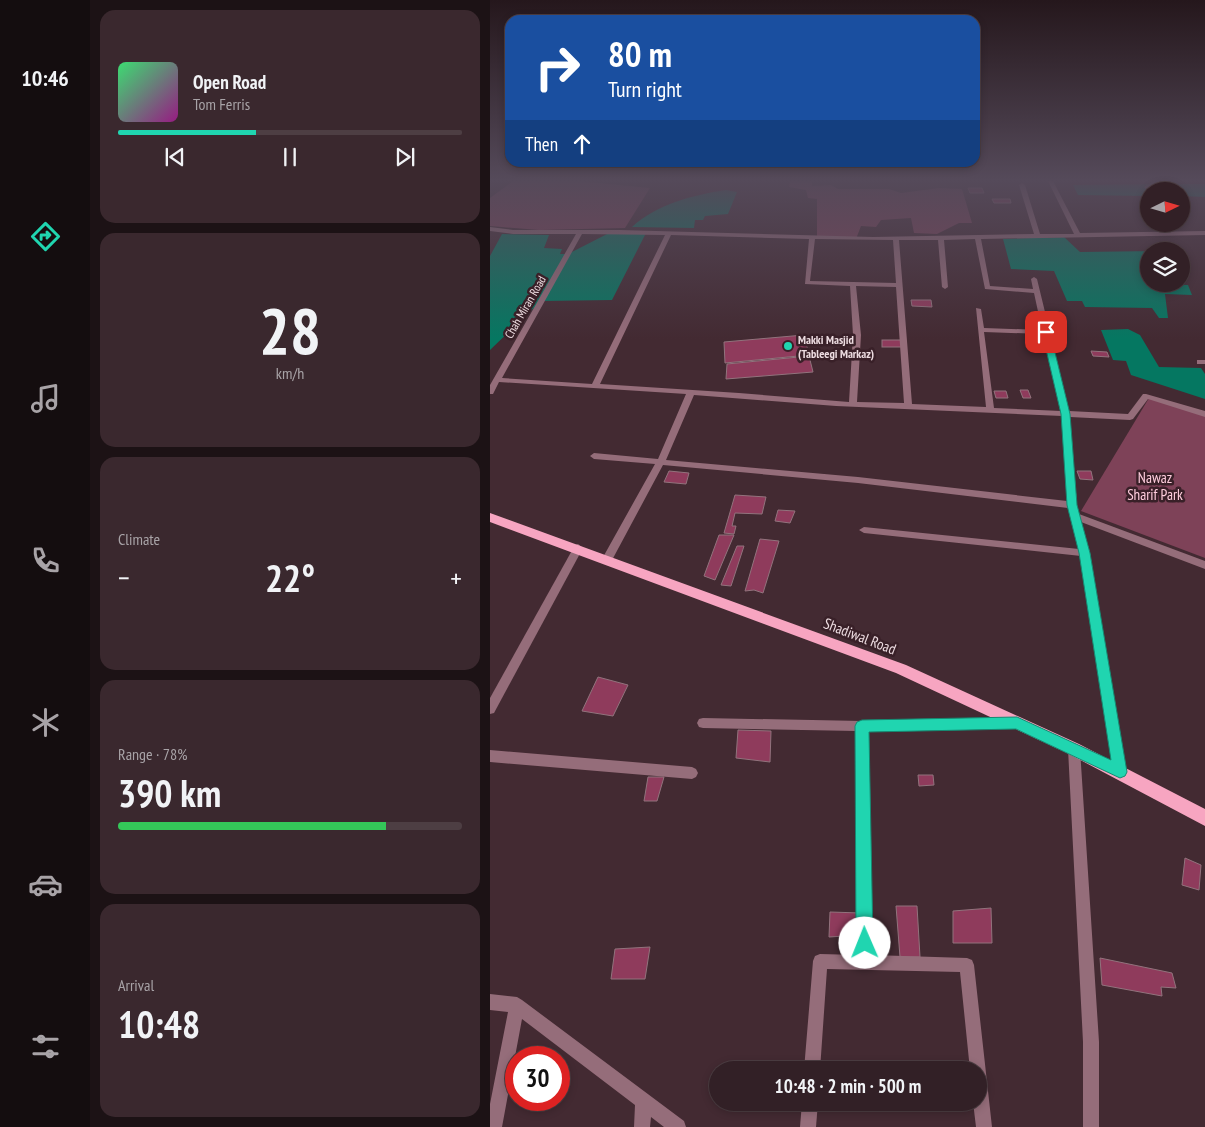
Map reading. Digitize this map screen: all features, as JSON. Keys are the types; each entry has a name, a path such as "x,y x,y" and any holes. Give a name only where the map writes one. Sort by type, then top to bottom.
{"main road":[{"name":"Shadiwal Road","path":"490,517 902,669 1074,749 1205,818"}],"street":[{"name":"Chah Miran Road","path":"490,392 579,234"},
{"path":"596,386 669,234"},
{"path":"686,234 812,238 941,239 1151,234"},
{"path":"812,238 807,283 900,285"},
{"path":"978,238 986,288 1036,291"},
{"path":"896,239 908,406"},
{"path":"941,239 945,287"},
{"path":"1034,279 1066,414 1072,505 1085,553 1120,772"},
{"path":"853,284 857,335 853,404"},
{"path":"978,309 990,410"},
{"path":"980,330 1046,332"},
{"path":"497,380 853,404 1130,417 1146,396 1205,414"},
{"path":"607,559 661,460 691,392"},
{"path":"594,456 661,460 858,480 1072,505"},
{"path":"1075,516 1205,565"},
{"path":"864,530 1085,553"},
{"path":"490,709 578,548"},
{"path":"703,723 862,726 1017,723"},
{"path":"862,726 865,962"},
{"path":"1074,749 1091,1042 1091,1127"},
{"path":"490,756 692,773"},
{"path":"813,1061 820,960 967,965 984,1127"},
{"path":"490,1002 517,1005 678,1127"},
{"path":"494,1127 517,1005"},
{"path":"642,1127 644,1102"},
{"path":"808,1127 809,1111"}],"green space":[{"path":"817,234 858,234 856,239 817,238"},
{"name":"Nawaz Sharif Park","path":"1149,398 1205,416 1205,558 1081,511"}],"shaded area":[{"path":"502,234 549,235 544,248 562,249 560,254 568,254 608,234 646,234 612,300 541,301 490,350 490,256"},
{"path":"1064,237 1080,252 1140,251 1140,292 1190,292 1190,290 1192,295 1165,294 1168,318 1159,318 1152,308 1085,307 1082,301 1067,301 1054,271 1011,269 1003,239"},
{"path":"1128,329 1140,335 1159,367 1201,368 1205,374 1205,399 1131,375 1126,361 1113,360 1101,330"}],"building":[{"path":"911,300 931,300 932,307 912,306"},
{"path":"804,335 809,355 725,363 724,342"},
{"path":"882,340 902,340 902,347 882,347"},
{"path":"1091,351 1107,352 1109,357 1093,356"},
{"path":"809,356 813,372 726,379 727,364"},
{"path":"1020,390 1028,390 1031,398 1023,398"},
{"path":"994,391 1006,391 1008,398 996,398"},
{"path":"669,471 689,473 686,484 664,482"},
{"path":"1077,471 1091,471 1093,480 1080,479"},
{"path":"735,495 766,497 762,514 735,513 732,526 736,526 734,534 724,533"},
{"path":"778,510 795,511 790,523 775,521"},
{"path":"719,535 734,535 715,580 704,576"},
{"path":"760,539 779,541 763,593 754,590 745,591"},
{"path":"737,546 744,546 731,586 721,585"},
{"path":"598,677 628,685 613,716 582,711"},
{"path":"738,730 771,731 770,762 736,758"},
{"path":"918,775 933,775 934,785 919,786"},
{"path":"648,777 664,777 657,801 644,801"},
{"path":"1185,858 1201,865 1199,890 1182,885"},
{"path":"896,906 917,906 920,957 900,957"},
{"path":"991,908 992,943 953,943 953,911"},
{"path":"830,912 861,913 861,935 829,937"},
{"path":"650,947 645,979 611,979 615,949"},
{"path":"1100,958 1172,973 1176,988 1161,987 1162,996 1102,985"}],"place":[{"name":"Makki Masjid (Tableegi Markaz)","path":"788,346"}],"route":[{"path":"865,943 862,726 1017,723 1120,772 1085,553 1072,505 1066,414 1046,332"}]}
